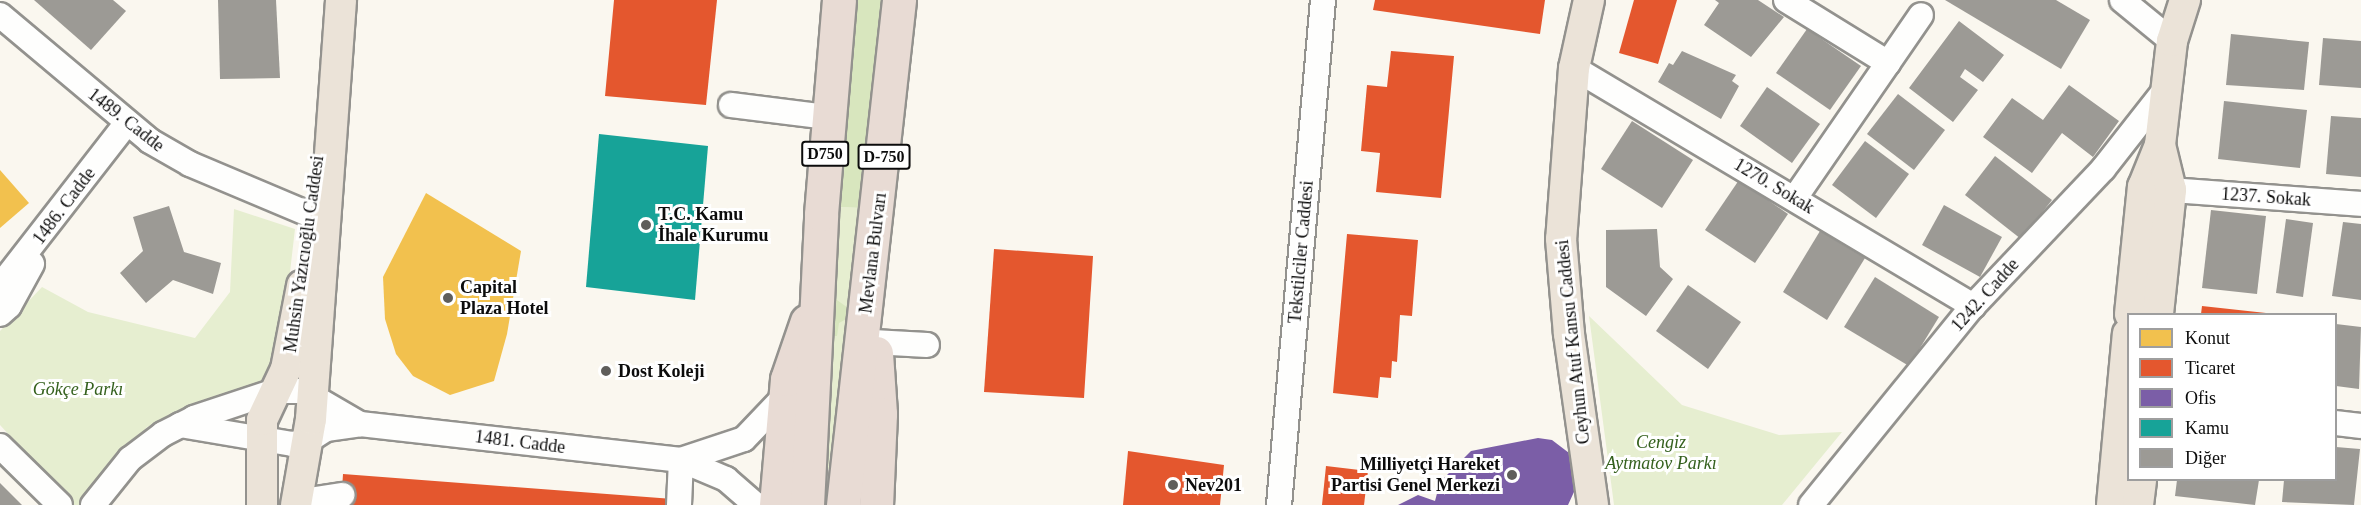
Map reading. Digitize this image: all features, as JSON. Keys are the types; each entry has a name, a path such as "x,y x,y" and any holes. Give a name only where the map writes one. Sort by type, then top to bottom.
{"highway":[{"name":"D750","path":"807,505 828,117 839,0"},
{"name":"Mevlana Bulvarı","path":"843,505 870,328 899,0"},
{"path":"776,505 786,395 796,346 817,308"},
{"path":"870,328 880,414 876,505"}],"main road":[{"name":"Muhsin Yazıcıoğlu Caddesi","path":"262,505 261,437 264,412 275,391 294,336 318,211 341,0"},
{"name":"Ceyhun Atuf Kansu Caddesi","path":"1589,0 1574,68 1561,238 1569,334 1593,505"},
{"path":"2130,313 2143,188 2160,145 2172,40 2185,0"},
{"path":"2157,313 2171,190 2160,145"},
{"name":"Muhsin Yazıcıoğlu Caddesi","path":"296,504 311,395 318,211"},
{"path":"2112,505 2127,345"},
{"path":"2138,505 2141,481"}],"street":[{"name":"Tekstilciler Caddesi","path":"1279,505 1323,0"},
{"path":"1786,0 1888,63"},
{"path":"2122,0 2172,40"},
{"name":"1489. Cadde","path":"0,15 126,124 190,164 271,196 318,211"},
{"path":"1795,198 1921,15"},
{"name":"1270. Sokak","path":"1574,68 1973,306"},
{"name":"1242. Cadde","path":"1810,505 1973,306 2103,169 2165,90"},
{"path":"731,105 828,117"},
{"name":"1486. Cadde","path":"0,286 37,242 126,124"},
{"name":"1237. Sokak","path":"2171,190 2361,204"},
{"path":"0,314 31,271 37,242"},
{"path":"870,328 927,345"},
{"name":"1481. Cadde","path":"93,505 143,447 180,425 275,391 292,389 311,395 360,424"},
{"name":"1481. Cadde","path":"681,460 744,439 786,395"},
{"path":"2337,423 2361,426"},
{"name":"1481. Cadde","path":"180,425 261,437 278,444 306,442 326,429 360,424 681,460 726,479 756,505"},
{"path":"0,446 60,505"},
{"path":"679,505 681,460"},
{"path":"296,504 342,495"}],"green space":[{"path":"854,0 885,0 862,208 838,207"},
{"path":"838,207 862,208 832,469 826,469"},
{"name":"Gökçe Parkı","path":"234,209 295,229 279,367 274,378 147,427 82,505 74,505 0,425 0,331 42,287 88,312 195,338 230,292"},
{"path":"834,298 851,310 850,317 839,323 837,336 832,336"},
{"name":"Cengiz Aytmatov Parkı","path":"1589,316 1682,405 1779,435 1842,432 1782,505 1614,505"}],"building: Konut":[{"path":"0,170 29,203 0,228"},
{"name":"Capital Plaza Hotel","path":"426,193 521,251 507,334 494,381 450,395 413,376 396,354 385,319 383,277"}],"building: Ticaret":[{"path":"614,0 717,0 706,105 605,96"},
{"path":"1375,0 1545,0 1540,34 1373,10"},
{"path":"1634,0 1677,0 1658,64 1619,53"},
{"path":"1391,51 1454,56 1441,198 1376,192 1380,153 1361,151 1367,85 1387,87"},
{"path":"1347,234 1418,240 1412,316 1400,315 1397,362 1392,361 1391,378 1380,377 1378,398 1333,393"},
{"path":"994,249 1093,256 1084,398 984,392"},
{"path":"2202,306 2266,313 2201,313"},
{"name":"Nev201","path":"1128,451 1224,465 1220,505 1123,505"},
{"path":"1326,466 1368,471 1364,505 1322,505"},
{"path":"343,474 673,499 673,505 341,505"}],"building: Ofis":[{"name":"Milliyetçi Hareket Partisi Genel Merkezi","path":"1538,438 1552,440 1573,456 1579,481 1568,505 1398,505 1418,495 1435,501 1440,482 1471,451"}],"building: Kamu":[{"name":"T.C. Kamu İhale Kurumu","path":"599,134 708,146 695,300 586,287"}],"building: Diğer":[{"path":"34,0 113,0 126,11 91,50"},
{"path":"218,0 276,0 280,78 220,79"},
{"path":"1715,0 1758,0 1784,17 1751,57 1704,25 1719,3"},
{"path":"1945,0 2056,0 2090,20 2061,69"},
{"path":"1959,21 2004,55 1983,82 1965,69 1960,77 1978,90 1953,122 1909,88"},
{"path":"1807,29 1861,66 1830,110 1776,73"},
{"path":"2231,34 2309,42 2304,90 2226,85"},
{"path":"2323,38 2361,41 2361,88 2319,85"},
{"path":"1682,51 1736,75 1732,81 1739,86 1721,119 1658,82 1669,63 1673,65"},
{"path":"2069,85 2119,121 2093,157 2062,133 2032,173 1983,137 2012,98 2043,120"},
{"path":"1767,87 1820,124 1792,163 1740,126"},
{"path":"1898,94 1945,130 1914,170 1867,134"},
{"path":"2224,101 2307,110 2300,168 2218,159"},
{"path":"2331,116 2361,118 2361,177 2326,174"},
{"path":"1632,121 1693,160 1662,208 1601,169"},
{"path":"1865,141 1909,174 1876,218 1832,185"},
{"path":"1995,156 2052,200 2021,239 1965,195"},
{"path":"1739,180 1788,214 1755,263 1705,230"},
{"path":"1944,205 2002,237 1980,277 1922,245"},
{"path":"169,206 184,252 221,263 213,294 173,280 146,303 120,273 143,251 133,217"},
{"path":"2211,210 2266,216 2257,294 2202,288"},
{"path":"2286,219 2313,223 2303,297 2276,293"},
{"path":"2343,222 2361,224 2361,300 2332,296"},
{"path":"1657,229 1660,267 1673,279 1646,316 1606,287 1606,230"},
{"path":"1820,231 1865,258 1827,320 1783,292"},
{"path":"1875,277 1939,317 1909,366 1844,327"},
{"path":"1688,285 1741,322 1708,369 1656,331"},
{"path":"2337,324 2361,327 2359,389 2337,386"},
{"path":"2337,447 2360,449 2354,505 2282,502 2284,481 2337,481"},
{"path":"2177,481 2259,481 2255,505 2175,496"},
{"path":"0,483 22,505 0,505"}],"place":[{"name":"T.C. Kamu İhale Kurumu","path":"646,225"},
{"name":"Capital Plaza Hotel","path":"448,298"},
{"name":"Dost Koleji","path":"606,371"},
{"name":"Milliyetçi Hareket Partisi Genel Merkezi","path":"1512,475"},
{"name":"Nev201","path":"1173,485"}]}
